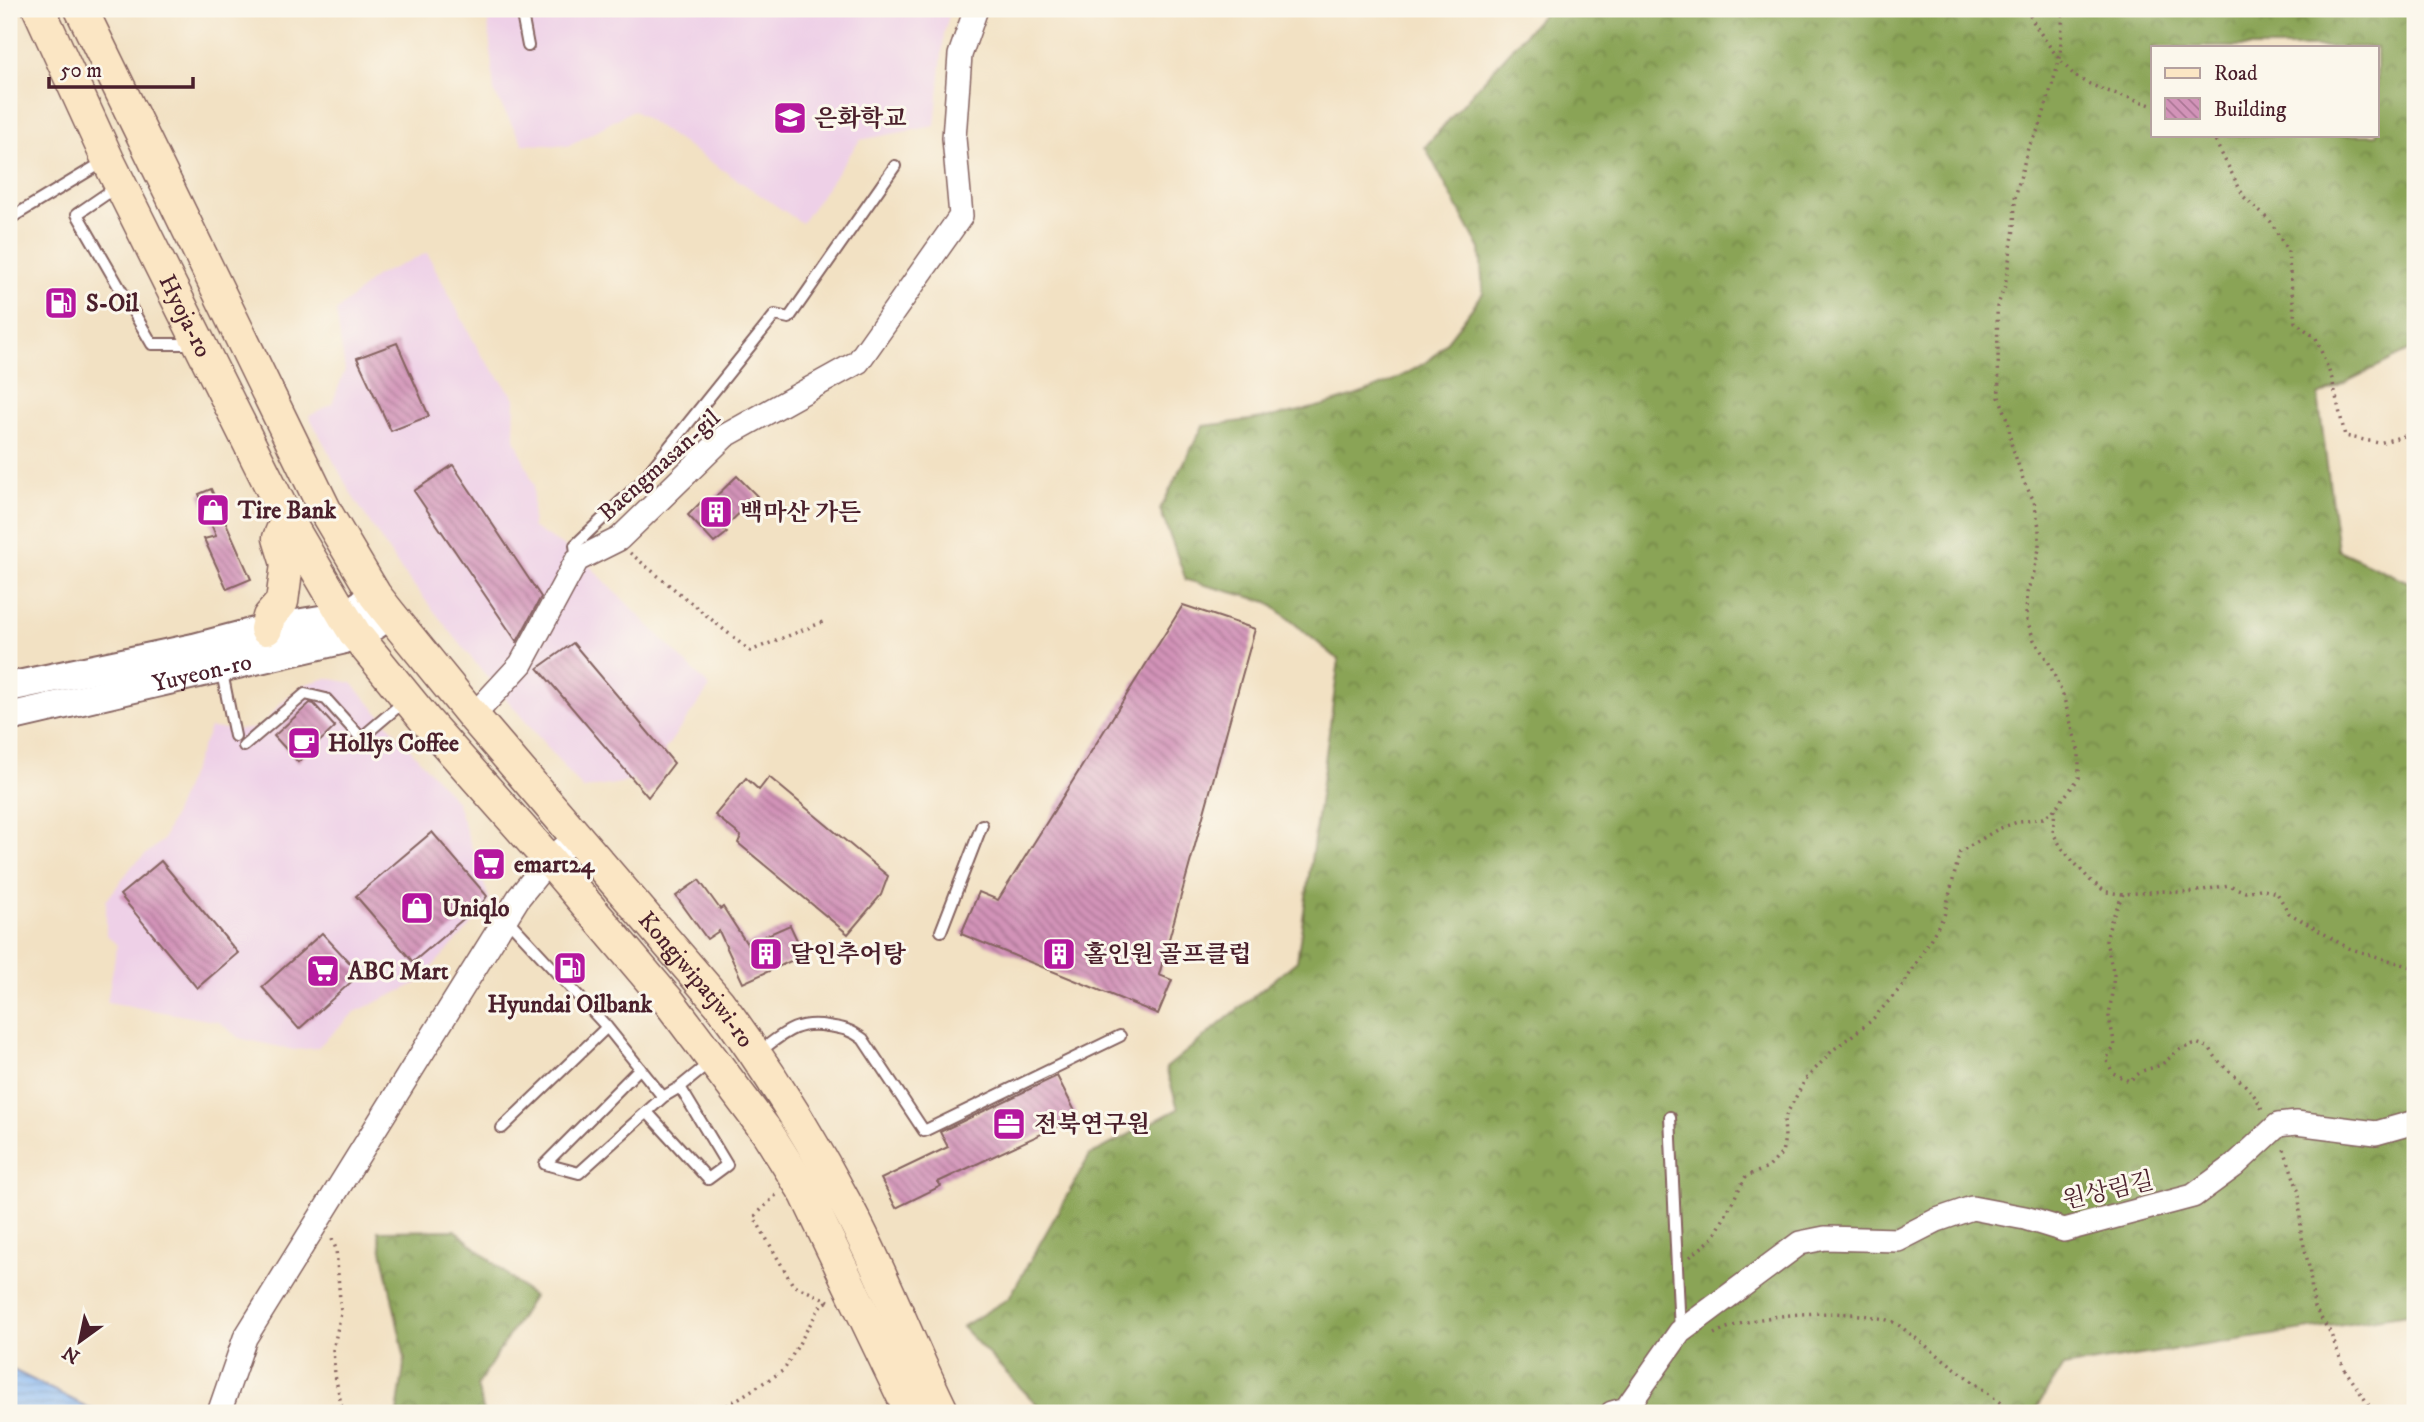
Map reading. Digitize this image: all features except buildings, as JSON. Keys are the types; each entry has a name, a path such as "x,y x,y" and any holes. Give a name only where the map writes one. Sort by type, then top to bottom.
{"main road":[{"name":"Hyoja-ro","path":"39,9 114,172 287,519 368,617"},
{"name":"Hyoja-ro","path":"81,9 328,516 368,617"},
{"path":"266,629 269,617 282,602 287,565 279,538 287,519"},
{"name":"Kongjwipatjwi-ro","path":"368,617 407,699 549,860 714,1059 767,1132 806,1194 840,1295 911,1413"},
{"name":"Kongjwipatjwi-ro","path":"368,617 473,716 500,746 719,1003 757,1053 850,1212 943,1413"},
{"path":"368,617 470,738 500,746"}],"street":[{"name":"Baengmasan-gil","path":"576,560 615,541 725,436 858,362 961,216 954,138 960,55 976,9"},
{"path":"473,716 521,664 576,560"},
{"name":"Yuyeon-ro","path":"16,686 194,648 266,629 368,617"},
{"name":"Yuyeon-ro","path":"18,715 220,668 368,617"},
{"path":"16,686 18,715"},
{"path":"219,1413 245,1338 519,897 549,860 578,836"},
{"path":"2272,1130 2278,1125 2296,1123 2376,1133 2415,1122"},
{"name":"원상림길","path":"1612,1413 1626,1409 1680,1332 1800,1243 1825,1238 1898,1240 1937,1220 1972,1208 2025,1218 2064,1230 2193,1196 2234,1166 2272,1130"}],"lane":[{"path":"521,9 527,46"},
{"path":"576,560 575,545 641,482 775,315 789,318 895,166"},
{"path":"9,219 114,172"},
{"path":"114,172 77,214 152,344 200,344"},
{"path":"220,668 235,736"},
{"path":"244,746 305,694 326,699 362,738 407,699"},
{"path":"942,931 982,825"},
{"path":"507,919 607,1027 663,1097"},
{"path":"757,1053 788,1030 811,1023 851,1030 863,1039 924,1131 1120,1036"},
{"path":"502,1128 607,1027"},
{"path":"640,1068 545,1164 579,1173 663,1097 680,1087 714,1059"},
{"path":"647,1112 708,1179 727,1165 680,1087"},
{"path":"1670,1116 1680,1332"}],"path":[{"path":"2027,9 2031,19 2077,78 2151,105"},
{"path":"1675,1268 1714,1237 1746,1176 1768,1168 1782,1153 1784,1119 1805,1080 1833,1050 1871,1021 1904,984 1944,915 1960,852 1998,829 2020,821 2043,818 2055,809 2079,778 2079,753 2063,695 2049,663 2034,640 2026,617 2026,593 2039,549 2039,527 2034,501 2024,482 2011,443 2008,419 1999,397 1997,307 2005,286 2014,229 2015,198 2028,148 2040,126 2060,58 2063,9"},
{"path":"2213,136 2244,197 2271,222 2288,252 2295,322 2316,338 2332,379 2345,436 2379,443 2415,433"},
{"path":"615,541 750,651 823,622"},
{"path":"2055,809 2053,833 2063,850 2106,891 2123,894 2165,891 2188,893 2229,885 2245,892 2260,889 2277,893 2289,913 2347,948 2415,968"},
{"path":"2123,894 2111,921 2106,941 2114,975 2109,1017 2115,1046 2106,1059 2113,1073 2129,1080 2142,1070 2161,1065 2179,1050 2196,1043 2210,1048 2217,1061 2244,1082 2259,1102 2287,1154 2299,1193 2301,1233 2314,1307 2330,1332 2344,1368 2374,1413"},
{"path":"795,1176 754,1217 793,1285 840,1295"},
{"path":"317,1222 326,1227 336,1249 341,1313 333,1350 343,1413"},
{"path":"715,1413 784,1370 821,1305 840,1295"},
{"path":"1705,1339 1725,1328 1784,1316 1853,1313 1880,1317 1896,1323 2006,1407 2009,1413"}],"shaded area":[{"name":"은화학교","path":"487,9 951,9 944,33 935,126 860,140 802,223 633,110 569,146 523,144 494,92"},
{"path":"427,253 480,353 515,398 514,436 534,485 532,527 581,557 710,687 648,773 627,782 583,789 473,660 399,567 353,497 309,416 332,404 345,370 336,312 376,276"},
{"path":"327,678 352,683 456,801 490,901 481,915 416,984 355,1012 317,1048 294,1050 239,1038 219,1022 107,1002 117,945 106,934 106,901 133,865 163,840 210,728 260,728 281,703 303,685"}],"green space":[{"path":"1547,9 2415,9 2415,348 2318,396 2338,550 2415,585 2415,1313 2063,1367 2033,1413 1045,1413 962,1327 1009,1298 1090,1155 1178,1109 1166,1068 1297,961 1339,660 1268,602 1186,580 1160,509 1203,426 1291,413 1349,398 1404,375 1429,360 1442,348 1483,293 1480,249 1425,147"},
{"path":"455,1230 533,1297 477,1386 484,1413 397,1413 405,1359 378,1231"}],"water":[{"path":"9,1368 99,1413 9,1413"}],"place":[{"name":"은화학교","path":"790,118"},
{"name":"S-Oil","path":"61,303"},
{"name":"Tire Bank","path":"213,510"},
{"name":"백마산 가든","path":"716,512"},
{"name":"Hollys Coffee","path":"304,743"},
{"name":"emart24","path":"489,864"},
{"name":"Uniqlo","path":"417,908"},
{"name":"달인추어탕","path":"766,954"},
{"name":"홀인원 골프클럽","path":"1059,954"},
{"name":"Hyundai Oilbank","path":"570,968"},
{"name":"ABC Mart","path":"323,971"},
{"name":"전북연구원","path":"1009,1124"}]}
